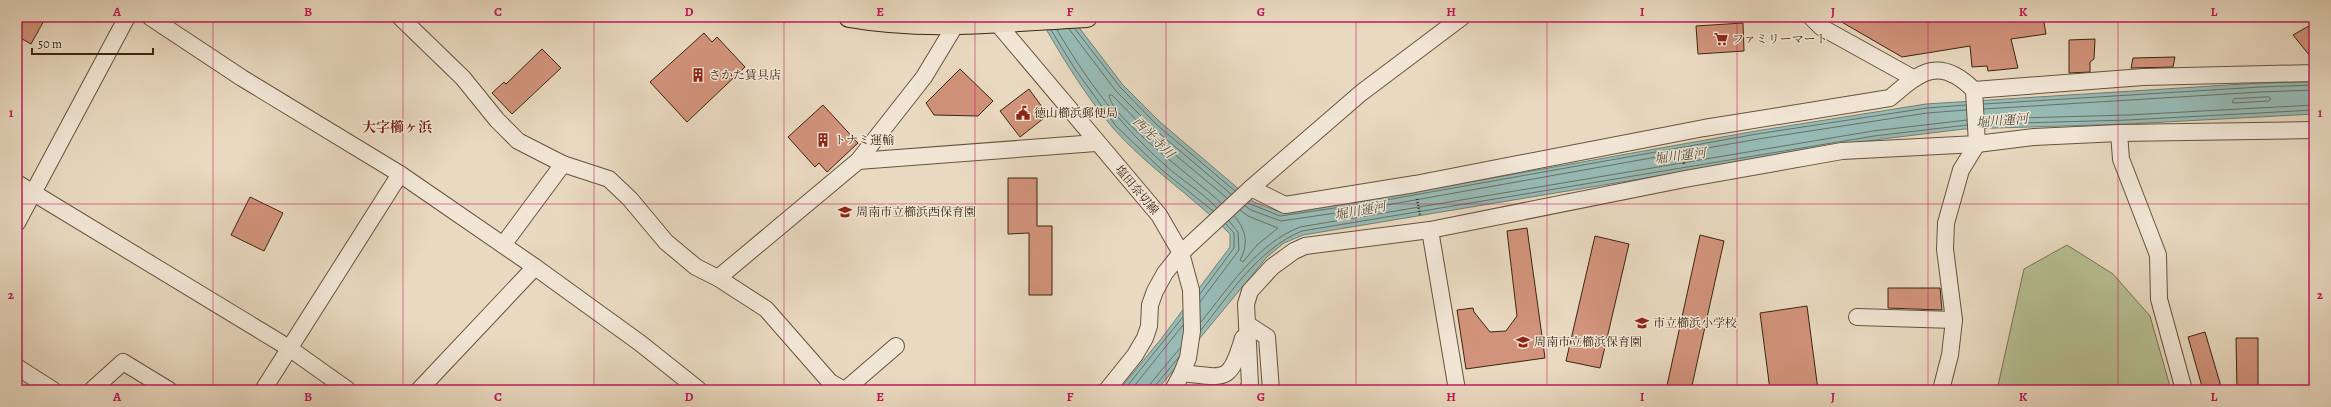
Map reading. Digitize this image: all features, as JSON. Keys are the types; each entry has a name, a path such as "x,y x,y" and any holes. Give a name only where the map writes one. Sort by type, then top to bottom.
{"main road":[{"path":"849,17 875,22 956,24 995,19 1027,20 1086,17"}],"street":[{"path":"17,223 127,17"},
{"path":"150,17 242,78 400,174 536,267 640,343 699,390"},
{"path":"400,17 463,78 497,120 518,141 563,164 609,180 630,199 666,242 696,267 718,278 766,309 830,382 844,390 896,346"},
{"path":"1107,390 1135,355 1145,338 1149,326 1150,306 1155,291 1165,273 1181,254 1211,223 1361,94 1462,17"},
{"path":"1811,17 1821,26 1913,78"},
{"name":"塩田奈切線","path":"995,19 1096,143 1159,215 1181,254 1191,290 1192,331 1188,358 1173,390"},
{"path":"718,278 858,161 924,77 956,24"},
{"path":"1251,188 1285,205 1415,184 1704,128 1890,98 1913,78 1938,69 1953,73 1974,94 1977,140 1961,170 1946,223 1947,268 1954,320 1950,355 1941,390"},
{"path":"1974,94 2143,77 2314,73"},
{"path":"1247,390 1250,385 1246,304 1250,291 1272,267 1294,251 1305,246 1842,151 1977,140 2119,132 2314,130"},
{"path":"2119,132 2122,159 2158,255 2159,299 2184,390"},
{"path":"858,161 1096,143"},
{"path":"503,245 563,164"},
{"path":"263,390 400,174"},
{"path":"17,183 290,348 348,390"},
{"path":"1425,225 1457,390"},
{"path":"419,390 536,267"},
{"path":"1856,316 1954,320"},
{"path":"1182,373 1220,377 1230,372 1236,362 1247,324"},
{"path":"1247,324 1267,337 1271,390"},
{"path":"92,390 123,362 169,390"},
{"path":"17,367 53,390"}],"path":[{"path":"1680,141 1685,166"},
{"path":"1417,197 1425,225"}],"green space":[{"path":"2067,245 2113,274 2150,316 2171,390 1997,390 2024,269"}],"water":[{"path":"1039,17 1071,17 1123,85 1160,122 1254,202 1280,212 1369,200 1756,131 1926,104 2260,83 2314,82 2314,114 2128,124 1964,129 1874,140 1303,235 1284,243 1267,257 1157,390 1119,390 1161,339 1230,247 1230,234 1216,220 1141,156 1113,128 1102,115 1064,60"}],"building":[{"path":"17,17 46,17 31,44 17,36"},
{"path":"1833,17 2043,17 2046,34 2011,39 2018,68 1988,71 1987,66 1972,67 1970,46 1902,57"},
{"path":"1743,23 1744,51 1698,54 1696,26"},
{"path":"2314,23 2314,61 2293,35"},
{"name":"さかた賃具店","path":"704,33 712,42 717,37 745,67 687,122 650,82"},
{"path":"2095,39 2094,59 2090,62 2090,72 2069,73 2069,40"},
{"path":"542,49 561,68 512,114 492,93 504,82 506,84"},
{"path":"2175,57 2173,67 2131,68 2133,58"},
{"path":"960,69 993,101 978,116 934,115 926,103"},
{"path":"1029,89 1048,115 1020,137 1000,111"},
{"name":"トナミ運輸","path":"823,105 858,143 827,172 819,163 815,167 788,137"},
{"path":"1008,178 1037,178 1037,226 1052,226 1052,295 1029,295 1029,233 1008,234"},
{"path":"250,197 283,213 264,251 231,235"},
{"path":"1527,228 1545,358 1466,369 1457,310 1473,308 1474,312 1490,332 1506,331 1517,316 1507,231"},
{"path":"1700,235 1724,241 1691,390 1666,390"},
{"path":"1595,236 1629,244 1600,368 1566,361"},
{"path":"1888,288 1940,288 1942,310 1888,308"},
{"path":"1807,306 1818,390 1770,390 1760,313"},
{"path":"2205,332 2222,390 2203,390 2188,337"},
{"path":"2236,338 2258,338 2258,390 2237,390"}],"place":[{"name":"ファミリーマート","path":"1721,39"},
{"name":"さかた賃具店","path":"698,75"},
{"name":"徳山櫛浜郵便局","path":"1023,113"},
{"name":"トナミ運輸","path":"823,140"},
{"name":"周南市立櫛浜西保育園","path":"845,212"},
{"name":"市立櫛浜小学校","path":"1642,323"},
{"name":"周南市立櫛浜保育園","path":"1523,342"}],"district":[{"name":"大字櫛ヶ浜","path":"397,127"}],"water label":[{"name":"堀川運河","path":"2002,120"},
{"name":"西光寺川","path":"1154,137"},
{"name":"堀川運河","path":"1680,155"},
{"name":"堀川運河","path":"1360,210"}]}
